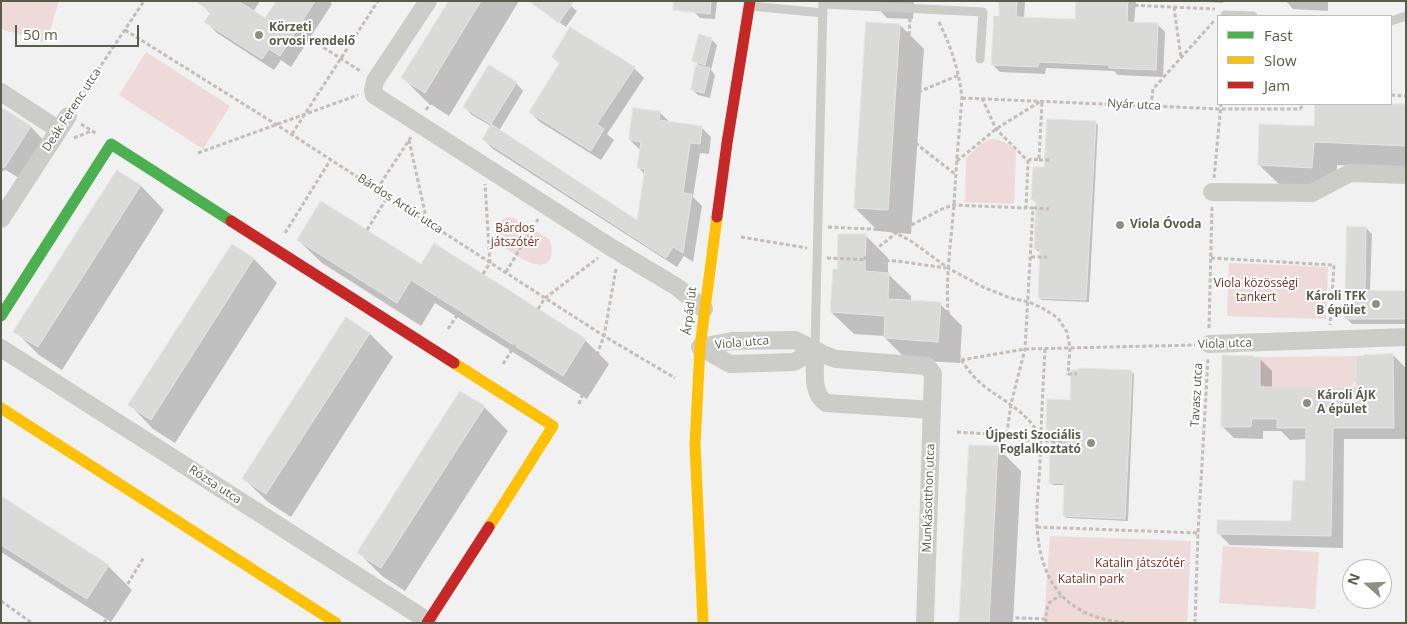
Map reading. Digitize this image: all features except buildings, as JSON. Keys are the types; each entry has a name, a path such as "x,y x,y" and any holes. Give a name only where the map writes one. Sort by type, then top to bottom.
{"street":[{"path":"428,1 374,85 374,95 615,250 677,287 704,309"},
{"name":"Árpád út","path":"703,623 695,444 700,347 727,143 750,4"},
{"path":"1,92 63,123"},
{"name":"Deák Ferenc utca","path":"1,219 63,123"},
{"path":"1,316 111,144 275,248"},
{"path":"1212,192 1312,192 1350,173 1406,175"},
{"name":"Rózsa utca","path":"1,348 428,622 552,426 275,248"},
{"name":"Viola utca","path":"1209,344 1406,338"},
{"name":"Viola utca","path":"700,347 730,364 794,362 815,355"},
{"path":"815,355 816,392 819,398 826,403 932,410"},
{"name":"Munkásotthon utca","path":"815,355 836,359 927,366 933,374 925,623"},
{"path":"1,408 336,623"}],"lane":[{"name":"Árpád út","path":"750,4 983,12 980,59"},
{"path":"815,355 823,6"},
{"path":"1392,21 1406,16"}],"path":[{"name":"Deák Ferenc utca","path":"63,123 144,1"},
{"path":"292,134 378,1"},
{"path":"377,189 494,1"},
{"path":"1164,1 1164,7"},
{"path":"1128,5 1217,9"},
{"path":"1174,7 1181,58"},
{"path":"890,230 904,134 910,8"},
{"path":"932,9 949,42 959,75 962,98 948,268 950,331 955,349 969,372 983,385 1011,404 1033,425 1041,441"},
{"path":"1152,106 1153,88 1217,21"},
{"name":"Bárdos Artúr utca","path":"125,30 292,134 604,336 675,378"},
{"path":"198,153 305,115 374,85 341,59 296,30"},
{"path":"906,97 959,75"},
{"path":"1392,95 1406,96"},
{"name":"Nyár utca","path":"962,98 1221,109 1300,109 1303,105"},
{"path":"982,98 996,129 1028,161 1026,208"},
{"path":"956,162 996,129 1042,101"},
{"path":"1039,160 1042,101"},
{"name":"Tavasz utca","path":"1195,623 1198,533 1209,344 1212,192 1221,105"},
{"path":"63,123 111,144"},
{"path":"904,134 955,174"},
{"path":"409,139 428,222"},
{"path":"275,248 331,159"},
{"path":"1028,161 1031,159 1052,160"},
{"path":"483,274 490,263 484,165"},
{"path":"367,230 388,196"},
{"path":"506,272 546,205"},
{"path":"864,260 896,233 944,208 954,205 1050,209"},
{"path":"996,623 1006,439 1011,404 1025,349 1033,208"},
{"path":"818,227 890,230 911,241 948,268 1010,298 1029,302 1044,310 1058,318 1068,332 1070,348 1068,374 1077,374"},
{"path":"741,237 817,254 864,260 897,261 948,268"},
{"path":"538,309 545,298 615,250"},
{"path":"579,404 604,336 615,250"},
{"path":"1031,257 1047,257"},
{"path":"1212,258 1334,265 1329,340"},
{"path":"1236,259 1236,264"},
{"path":"448,329 460,311"},
{"name":"Viola utca","path":"962,360 1025,349 1209,344"},
{"path":"503,364 514,346"},
{"path":"1045,349 1037,527 1043,564 1053,585 1061,596 1072,605 1088,615 1110,622 1128,623"},
{"path":"957,432 1007,434"},
{"path":"1006,439 1065,442"},
{"path":"1037,527 1198,533"},
{"path":"104,623 144,557"},
{"path":"996,617 1046,621 1048,605 1054,599 1061,596"},
{"path":"1,601 32,623"}],"green space":[{"path":"1,1 59,1 46,43 1,29"},
{"path":"146,52 230,106 203,149 119,95"},
{"path":"991,139 1005,143 1016,152 1014,204 965,202 966,158 982,143"},
{"name":"Bárdos játszótér","path":"509,217 514,218 549,239 552,254 550,259 539,265 532,263 499,244 496,236 498,224"},
{"name":"Viola közösségi tankert","path":"1229,263 1328,267 1326,319 1227,316"},
{"path":"1356,356 1356,381 1352,387 1265,387 1260,383 1260,357"},
{"name":"Katalin park","path":"1050,536 1191,541 1187,623 1044,623"},
{"path":"1223,546 1319,552 1315,609 1219,603"}],"traffic: fast":[{"path":"1,316 111,144 231,221"}],"traffic: slow":[{"path":"703,623 695,444 700,347 717,217"},
{"path":"454,363 553,426 489,527"},
{"path":"1,408 336,623"}],"traffic: jam":[{"path":"717,217 750,1"},
{"path":"231,221 454,363"},
{"path":"427,623 489,527"}],"place":[{"name":"Körzeti orvosi rendelő","path":"259,35"},
{"name":"Viola Óvoda","path":"1120,225"},
{"name":"Károli TFK B épület","path":"1376,304"},
{"name":"Károli ÁJK A épület","path":"1307,403"},
{"name":"Újpesti Szociális Foglalkoztató","path":"1091,443"}],"park label":[{"name":"Katalin játszótér","path":"1140,564"}]}
